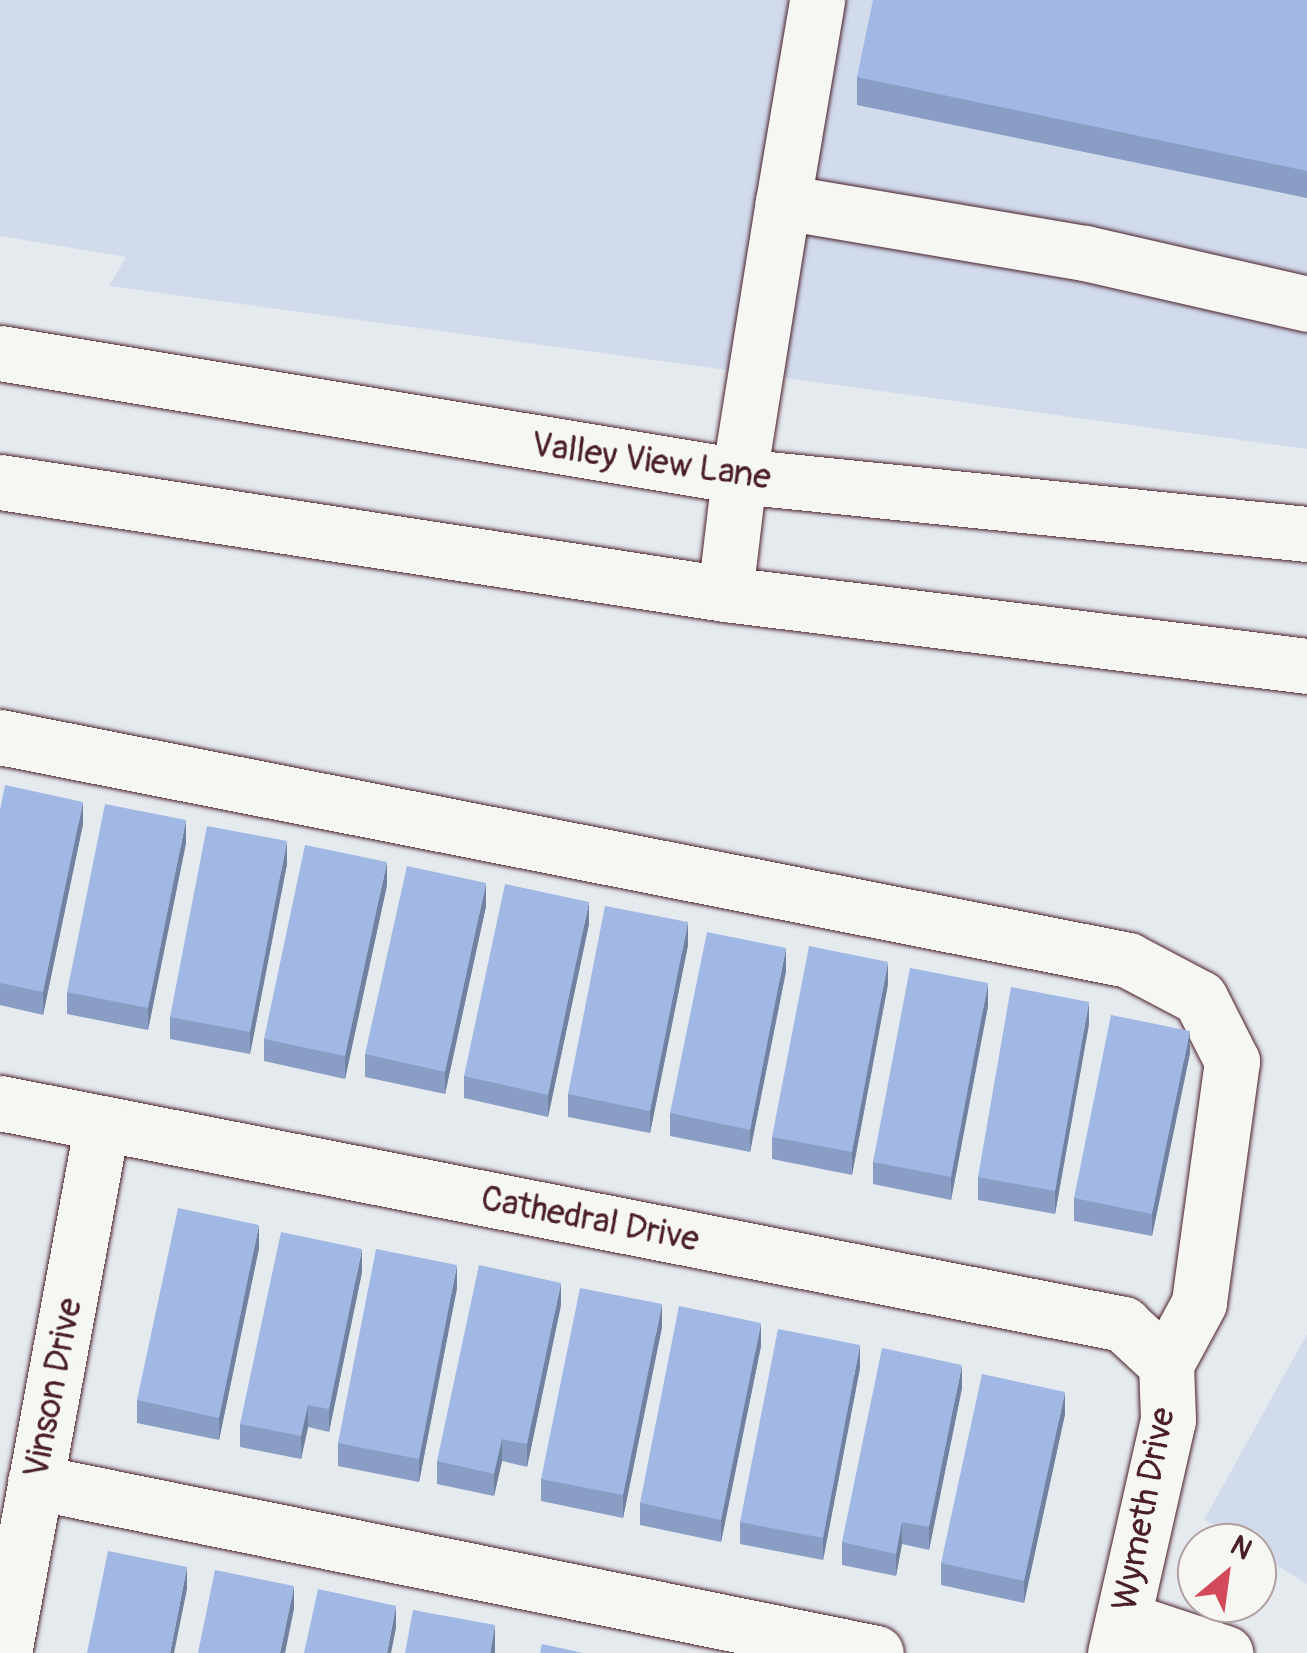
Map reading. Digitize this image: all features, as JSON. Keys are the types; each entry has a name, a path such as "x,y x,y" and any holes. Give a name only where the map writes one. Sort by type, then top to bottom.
{"main road":[{"path":"725,594 738,476 817,0"},
{"path":"784,202 1085,253 1307,304"},
{"name":"Valley View Lane","path":"0,353 738,476 1307,534"},
{"path":"0,482 725,594 1307,666"},
{"path":"0,737 1128,960 1200,998 1232,1060 1198,1303 1166,1364"},
{"name":"Cathedral Drive","path":"0,1103 1123,1324 1166,1364"},
{"name":"Vinson Drive","path":"4,1653 102,1124"},
{"name":"Wymeth Drive","path":"1119,1636 1168,1420 1166,1364"},
{"path":"35,1482 876,1653"},
{"path":"1119,1636 1225,1653"}],"shaded area":[{"path":"0,0 1307,0 1307,449 109,286 126,257 0,236"},
{"path":"1307,1334 1307,1584 1277,1565 1277,1523 1204,1520"}],"building":[{"path":"873,0 1307,0 1307,171 857,77"},
{"path":"5,785 83,802 43,992 0,983 0,810"},
{"path":"105,804 186,820 148,1008 67,992"},
{"path":"207,826 287,841 250,1032 170,1017"},
{"path":"305,845 387,862 345,1056 264,1039"},
{"path":"407,866 486,883 445,1072 365,1054"},
{"path":"505,884 589,902 548,1095 464,1076"},
{"path":"605,906 688,922 650,1111 568,1094"},
{"path":"707,932 786,948 750,1130 670,1113"},
{"path":"809,946 888,962 852,1152 772,1137"},
{"path":"910,968 988,983 951,1177 873,1162"},
{"path":"1011,987 1089,1002 1055,1191 978,1177"},
{"path":"1111,1015 1190,1031 1152,1214 1074,1198"},
{"path":"178,1208 259,1225 219,1418 137,1400"},
{"path":"281,1232 362,1249 329,1409 308,1405 301,1436 240,1424"},
{"path":"376,1249 457,1265 419,1459 338,1443"},
{"path":"479,1265 561,1283 527,1444 502,1439 494,1474 437,1461"},
{"path":"580,1288 662,1304 623,1495 541,1479"},
{"path":"679,1306 761,1323 721,1520 640,1503"},
{"path":"778,1329 860,1345 823,1538 740,1522"},
{"path":"882,1348 962,1365 929,1527 902,1522 896,1554 842,1542"},
{"path":"982,1374 1065,1392 1024,1581 941,1563"},
{"path":"108,1551 187,1567 170,1653 87,1653"},
{"path":"215,1570 294,1586 280,1653 198,1653"},
{"path":"318,1589 396,1606 387,1653 304,1653"},
{"path":"413,1610 495,1625 490,1653 405,1653"},
{"path":"542,1644 583,1653 540,1653"}]}
